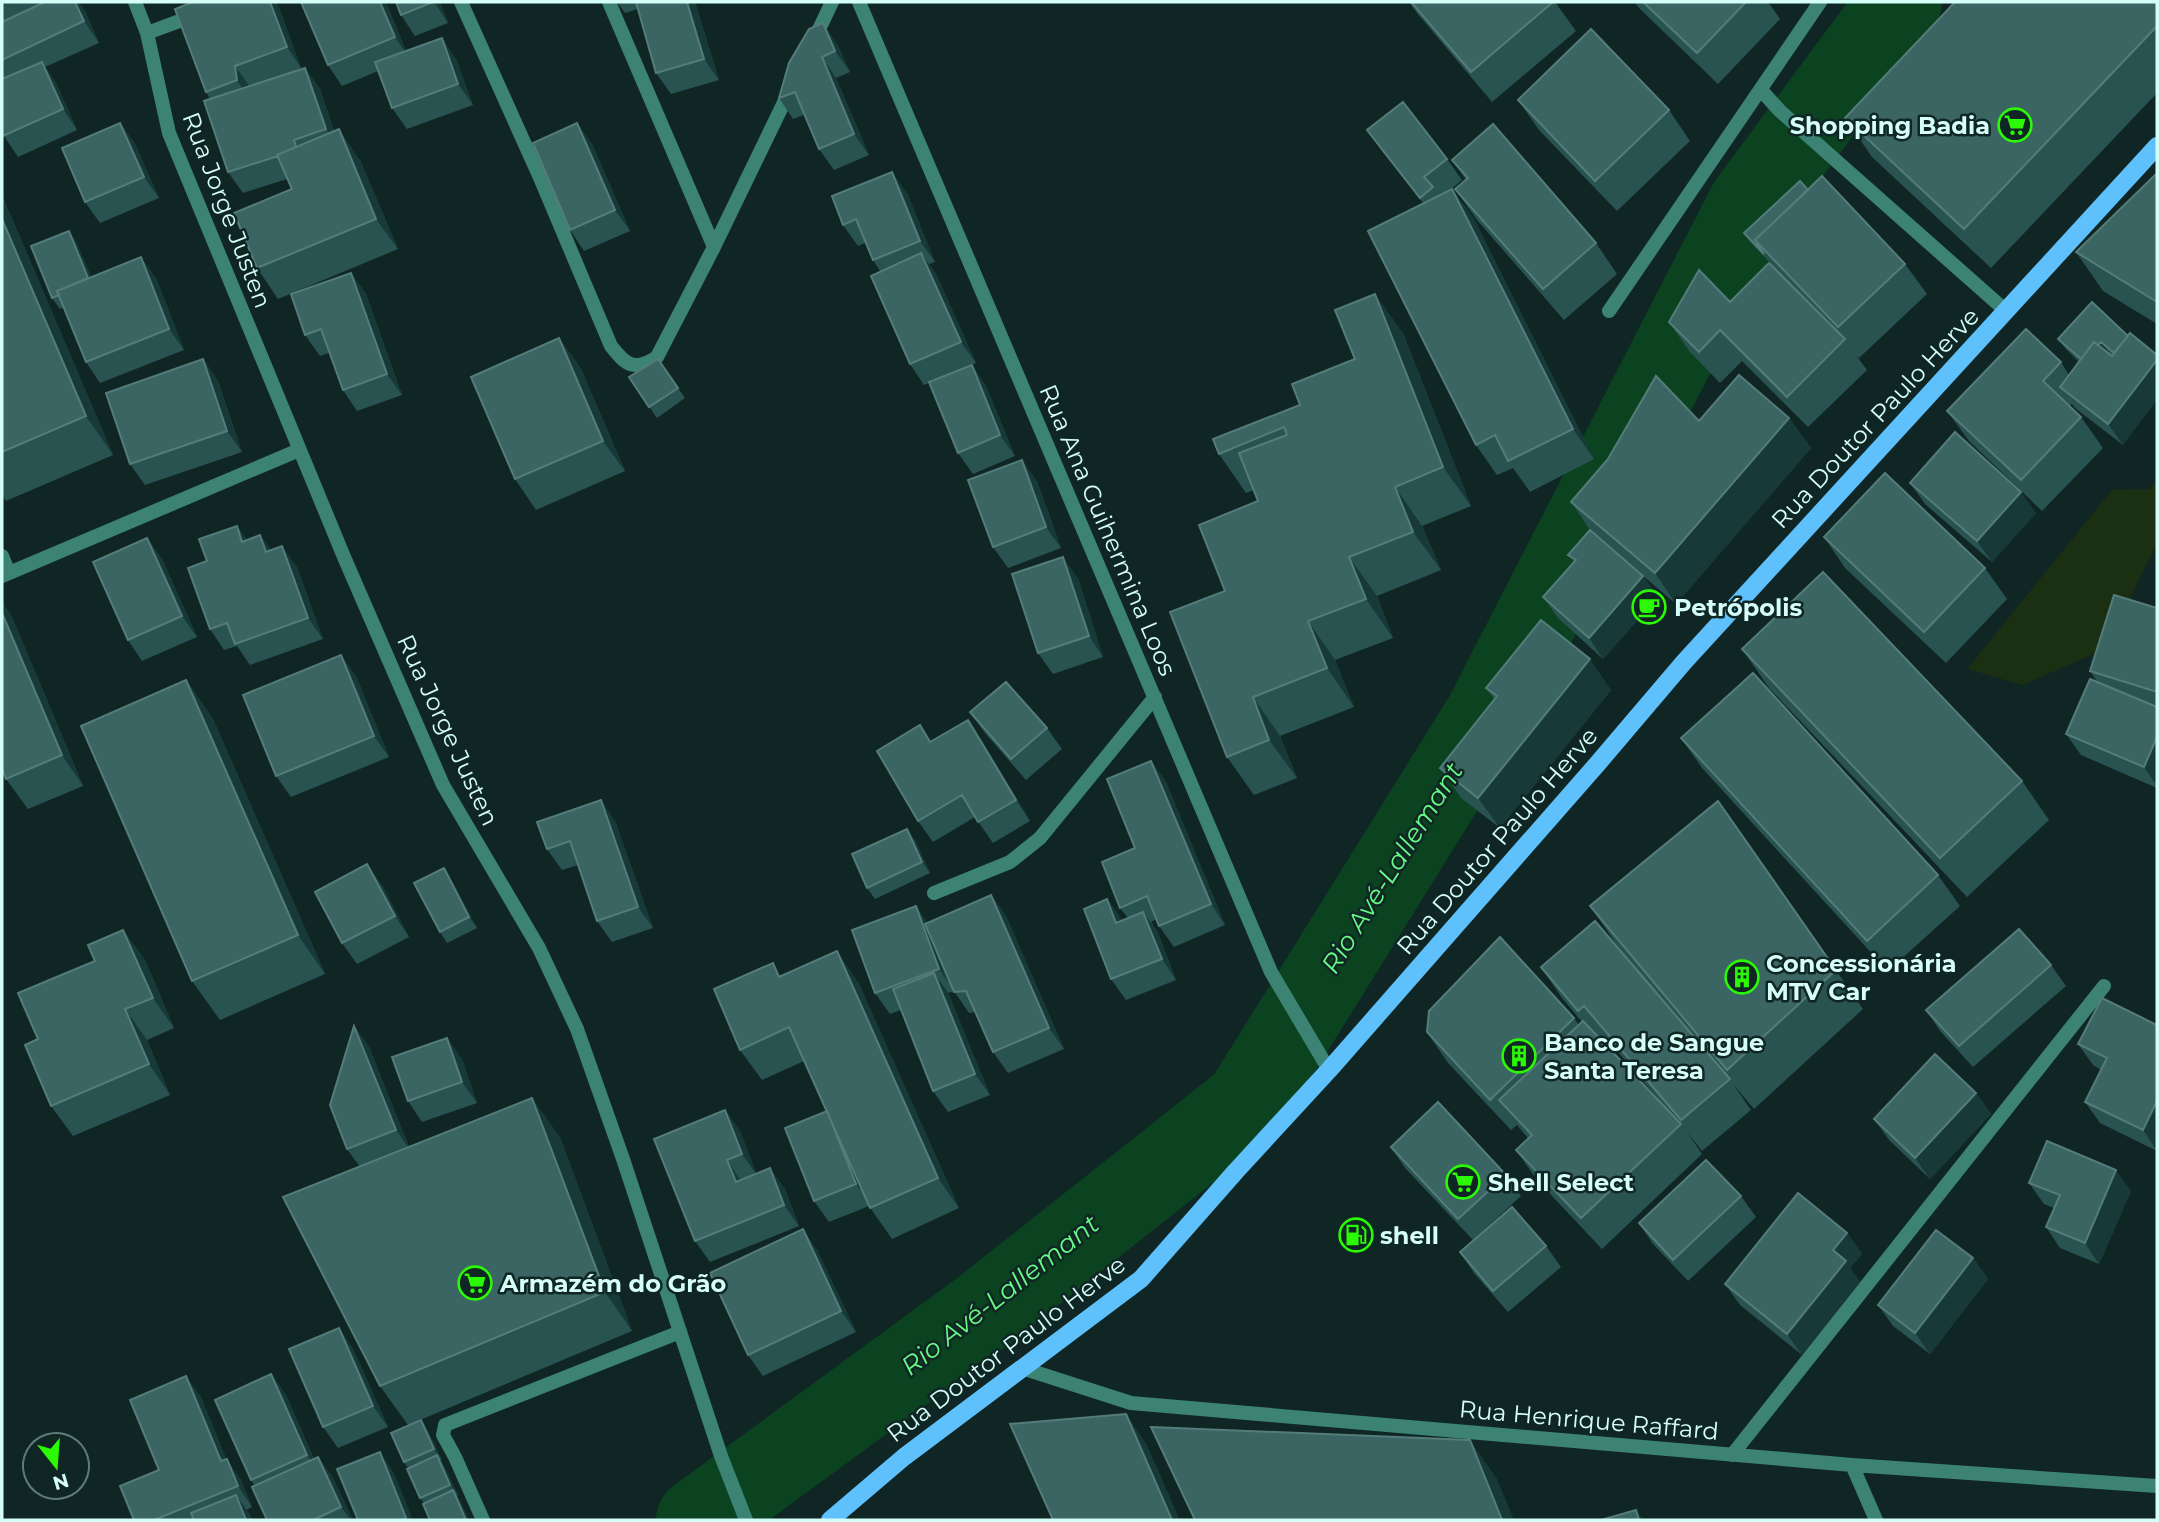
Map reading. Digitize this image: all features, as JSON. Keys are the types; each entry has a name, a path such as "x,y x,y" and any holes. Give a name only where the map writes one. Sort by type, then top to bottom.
{"main road":[{"name":"Rua Doutor Paulo Herve","path":"830,1520 904,1457 1141,1279 1329,1070 1684,662 2157,146"}],"street":[{"name":"Rua Jorge Justen","path":"135,2 147,33 169,133 299,450 443,785 539,948 577,1029 721,1456 746,1520"},
{"path":"147,33 231,2"},
{"path":"461,2 541,180 611,346 624,361 634,365 646,364 657,357 714,247 797,75"},
{"path":"609,2 714,247"},
{"path":"808,51 832,2"},
{"name":"Rua Ana Guihermina Loos","path":"859,2 1271,972 1329,1070"},
{"path":"1609,311 1821,2"},
{"path":"1761,90 1780,111 1851,171 2006,311"},
{"path":"2,556 5,574 299,450"},
{"path":"934,893 1010,862 1040,838 1155,697"},
{"path":"1732,1455 2104,986"},
{"path":"483,1520 443,1435 446,1425 680,1332"},
{"name":"Rua Henrique Raffard","path":"1022,1368 1130,1403 1852,1465 2157,1486"},
{"path":"1852,1465 1876,1520"}],"green space":[{"path":"2157,481 2157,543 2105,649 2023,685 1967,669 2112,490 2149,489"}],"building":[{"path":"45,2 75,2 84,21 2,60 2,22"},
{"path":"193,2 270,2 287,47 235,66 237,80 206,92 175,9"},
{"path":"301,2 380,2 395,37 328,65"},
{"path":"396,2 433,2 401,15"},
{"path":"636,2 687,2 704,59 656,73"},
{"path":"1411,2 1553,2 1471,72"},
{"path":"1643,2 1746,2 1697,53"},
{"name":"Shopping Badia","path":"1955,2 2157,2 2157,26 1964,229 1845,118"},
{"path":"823,23 835,51 822,57 854,134 819,149 795,92 779,98 789,63 809,29"},
{"path":"1591,29 1669,110 1595,181 1518,100"},
{"path":"442,38 458,84 392,108 375,62"},
{"path":"42,62 63,109 3,136 2,79"},
{"path":"305,68 326,129 294,140 296,147 278,156 228,172 204,101"},
{"path":"1403,102 1447,159 1424,177 1433,187 1420,198 1367,130"},
{"path":"120,123 144,177 85,202 62,148"},
{"path":"577,123 615,210 570,230 533,143"},
{"path":"1493,124 1596,243 1543,289 1455,189 1468,178 1452,160"},
{"path":"339,129 376,219 257,268 234,213 292,189 277,155"},
{"path":"892,172 920,241 873,260 856,219 843,225 832,196"},
{"path":"2157,173 2157,302 2076,252"},
{"path":"1822,176 1905,264 1838,327 1755,240"},
{"path":"1800,181 1808,190 1755,240 1764,254 1744,233"},
{"path":"1452,189 1573,429 1508,461 1495,435 1476,445 1368,231"},
{"path":"2,219 86,416 2,452"},
{"path":"69,231 88,278 57,291 59,295 52,298 31,246"},
{"path":"921,253 961,342 910,364 871,276"},
{"path":"141,257 169,329 86,362 57,291"},
{"path":"1769,263 1845,339 1787,397 1720,330 1699,352 1669,322 1699,270 1730,302"},
{"path":"351,273 387,374 343,390 321,329 305,335 291,294"},
{"path":"1375,294 1443,467 1395,487 1413,532 1349,557 1366,599 1308,621 1327,668 1253,697 1269,740 1227,757 1170,612 1225,591 1199,525 1258,501 1239,453 1287,435 1284,427 1219,454 1213,439 1300,405 1292,384 1355,359 1335,310"},
{"path":"2092,302 2128,336 2114,353 2101,342 2098,345 2094,342 2081,359 2058,339"},
{"path":"2026,329 2061,362 2043,381 2081,417 2021,480 1947,411"},
{"path":"2130,333 2157,355 2157,360 2108,424 2060,387 2094,342 2112,356"},
{"path":"559,338 603,441 515,479 471,377"},
{"path":"203,359 227,431 130,464 106,393"},
{"path":"658,359 678,388 649,407 629,377"},
{"path":"972,365 1000,435 958,453 929,382"},
{"path":"1739,375 1789,418 1655,573 1571,502 1608,459 1656,376 1699,421"},
{"path":"1955,432 2021,492 1977,541 1910,483"},
{"path":"1022,460 1046,527 993,547 968,480"},
{"path":"1885,473 1985,568 1924,632 1824,537"},
{"path":"237,526 242,542 260,535 266,552 282,546 308,618 235,644 227,623 210,629 188,568 207,561 199,539"},
{"path":"1590,530 1643,576 1589,638 1543,597 1576,560 1568,555"},
{"path":"147,538 182,616 128,640 93,562"},
{"path":"1063,557 1089,636 1038,653 1012,574"},
{"path":"1823,572 2022,781 1940,858 1742,649"},
{"path":"2114,595 2157,608 2157,692 2090,671"},
{"path":"2,613 62,755 6,779 2,768"},
{"path":"1541,620 1590,659 1478,798 1440,768 1497,696 1486,688"},
{"path":"341,655 374,736 276,776 243,695"},
{"path":"1753,673 1938,875 1867,941 1681,738"},
{"path":"2090,679 2157,707 2157,737 2144,767 2066,734"},
{"path":"186,680 298,935 192,981 81,726"},
{"path":"1006,682 1047,728 1011,759 970,712"},
{"path":"968,720 1016,800 978,822 962,795 918,821 877,751 920,725 930,742"},
{"path":"1151,761 1211,904 1159,926 1147,896 1120,908 1102,862 1135,848 1107,779"},
{"path":"601,800 638,907 597,921 570,841 547,849 537,822"},
{"name":"Concessionária MTV Car","path":"1718,801 1836,970 1727,1070 1590,906"},
{"path":"907,829 922,862 867,888 852,854"},
{"path":"367,864 395,916 342,943 315,892"},
{"path":"444,868 469,917 440,932 414,883"},
{"path":"991,895 1049,1028 993,1052 966,991 954,992 925,924"},
{"path":"1107,899 1116,923 1143,912 1162,959 1111,979 1084,909"},
{"path":"916,906 939,969 875,993 852,930"},
{"path":"1595,921 1730,1079 1681,1120 1584,1006 1578,1011 1541,967"},
{"path":"2019,929 2051,965 1959,1046 1926,1010"},
{"path":"123,930 153,998 125,1009 149,1064 51,1106 25,1045 38,1039 18,993 95,961 88,945"},
{"name":"Banco de Sangue Santa Teresa","path":"1500,937 1574,1018 1490,1100 1427,1032 1429,1011"},
{"path":"837,951 938,1178 870,1208 789,1027 740,1050 714,989 773,963 779,977"},
{"path":"934,973 975,1074 933,1091 893,989"},
{"path":"2102,998 2157,1025 2157,1101 2143,1130 2085,1102 2107,1058 2078,1044"},
{"path":"1583,1021 1681,1124 1581,1218 1516,1150 1532,1135 1499,1100"},
{"path":"354,1026 396,1130 347,1149 330,1105"},
{"path":"447,1038 462,1082 408,1101 392,1057"},
{"path":"1935,1054 1976,1093 1915,1158 1874,1119"},
{"name":"Armazém do Grão","path":"532,1098 605,1292 380,1386 283,1197"},
{"name":"Shell Select","path":"1438,1102 1506,1175 1458,1219 1391,1147"},
{"path":"725,1110 742,1154 727,1160 736,1182 770,1168 784,1205 695,1241 654,1139"},
{"path":"827,1111 856,1184 814,1201 785,1128"},
{"path":"2047,1141 2116,1170 2085,1243 2046,1227 2060,1195 2029,1183"},
{"path":"1706,1160 1741,1196 1673,1260 1639,1223"},
{"path":"1798,1193 1847,1233 1833,1250 1846,1261 1787,1334 1725,1284"},
{"path":"1512,1207 1546,1246 1493,1291 1460,1252"},
{"path":"803,1229 841,1311 748,1355 710,1273"},
{"path":"1936,1230 1973,1258 1915,1333 1878,1305"},
{"path":"339,1328 373,1406 323,1427 289,1349"},
{"path":"271,1374 307,1455 251,1480 215,1400"},
{"path":"186,1376 221,1461 227,1459 238,1486 154,1520 134,1520 120,1486 159,1470 130,1400"},
{"path":"1126,1414 1172,1520 1053,1520 1010,1424"},
{"path":"421,1420 434,1449 404,1462 391,1433"},
{"path":"1151,1427 1470,1440 1502,1520 1195,1520"},
{"path":"380,1452 406,1518 358,1520 337,1469"},
{"path":"437,1455 450,1485 420,1498 407,1469"},
{"path":"318,1457 341,1507 313,1520 267,1520 252,1487"},
{"path":"453,1490 466,1520 430,1520 423,1504"},
{"path":"236,1495 246,1520 194,1520 191,1513"},
{"path":"1636,1510 1639,1520 1601,1520"}],"waterway":[{"name":"Rio Avé‐Lallemant","path":"698,1520 982,1312 1246,1103 1486,717 1750,204 1900,2"}],"place":[{"name":"Shopping Badia","path":"2015,125"},
{"name":"Petrópolis","path":"1649,607"},
{"name":"Concessionária MTV Car","path":"1742,977"},
{"name":"Banco de Sangue Santa Teresa","path":"1519,1056"},
{"name":"Shell Select","path":"1463,1182"},
{"name":"shell","path":"1356,1235"},
{"name":"Armazém do Grão","path":"475,1283"}]}
